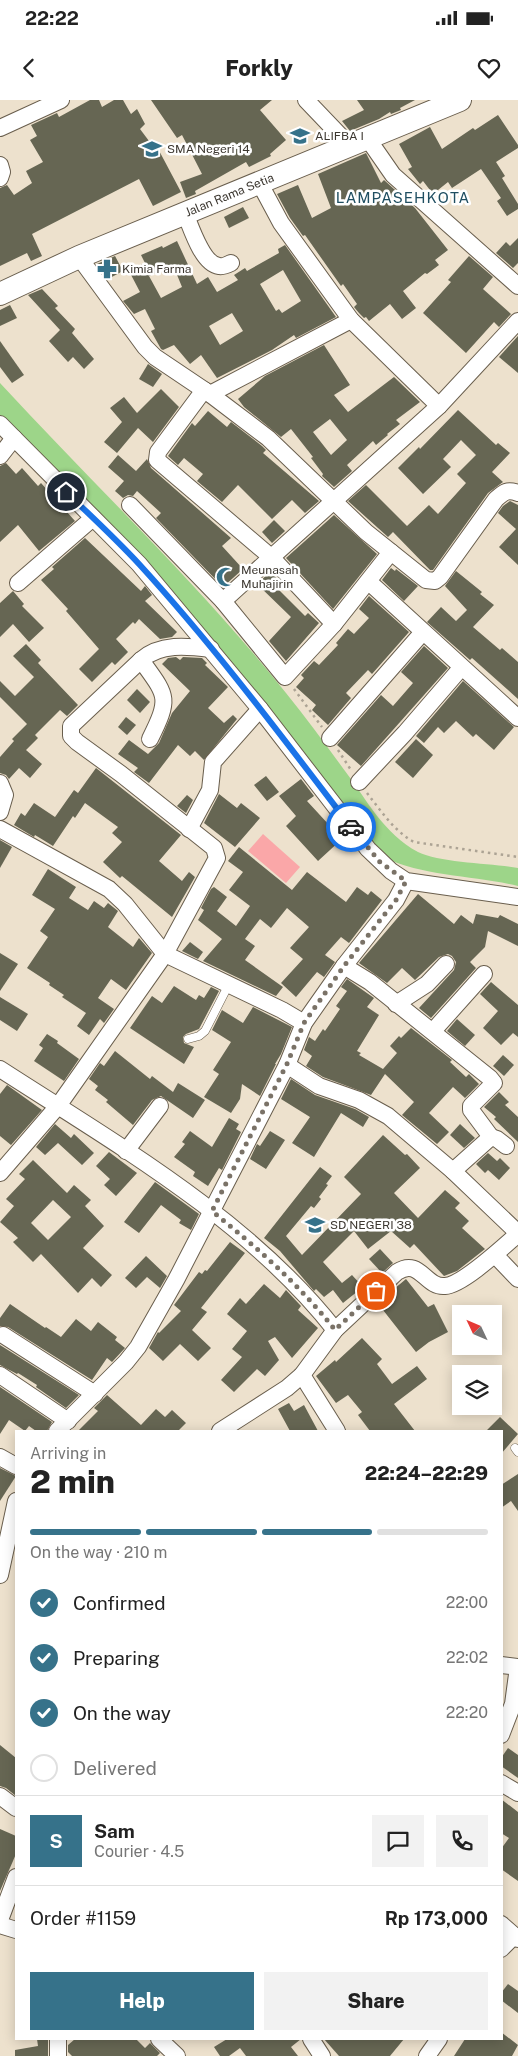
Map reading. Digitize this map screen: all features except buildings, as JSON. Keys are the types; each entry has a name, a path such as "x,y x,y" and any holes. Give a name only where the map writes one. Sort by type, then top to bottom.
{"street":[{"path":"0,128 60,100"},
{"path":"306,100 359,142 393,175 518,286"},
{"name":"Jalan Rama Setia","path":"0,294 79,257 460,100"},
{"path":"0,165 2,172 0,178"},
{"path":"259,182 280,223 351,320 438,406"},
{"path":"185,213 205,258 216,266 231,263"},
{"path":"79,257 145,347 155,357 207,392 268,438 334,502 426,580 435,580 444,572 496,499 508,490 518,493"},
{"path":"334,624 271,558 157,460 158,452 207,392 351,320"},
{"path":"222,601 334,502 438,406 518,321"},
{"path":"0,424 139,564 260,709 368,849 391,871 406,881 518,897"},
{"path":"0,456 14,438"},
{"path":"130,505 222,601 285,677 334,624 391,552"},
{"path":"18,583 93,518"},
{"path":"369,582 518,718"},
{"path":"330,738 423,632"},
{"path":"0,1173 58,1106 165,954 217,858 214,848 121,774 77,742 71,736 71,726 73,722 141,660 154,651 159,649 197,647 211,649"},
{"path":"141,660 162,691 164,698 164,710 150,739"},
{"path":"360,782 461,668"},
{"path":"189,829 210,790 213,762 260,709"},
{"path":"0,783 5,795 0,812"},
{"path":"0,829 109,889 126,904 165,954 230,984 304,1023"},
{"path":"0,1375 62,1426 126,1362 138,1347 212,1211 287,1064 304,1023 344,966 396,900 406,881"},
{"path":"396,1004 427,984 446,964"},
{"path":"344,966 370,982 490,1078 494,1083 471,1106 471,1110 491,1136 506,1146"},
{"path":"433,1031 484,974"},
{"path":"222,1430 288,1388 302,1375 335,1330 389,1278 404,1268 414,1268 434,1284 446,1286 457,1282 495,1255 518,1233 453,1172 376,1108 319,1086 287,1064"},
{"path":"0,1069 126,1151 212,1211 257,1248 298,1286 335,1330"},
{"path":"126,1151 160,1106"},
{"path":"453,1172 491,1136"},
{"path":"495,1255 518,1279"},
{"path":"3,1336 95,1394"},
{"path":"302,1375 336,1430"},
{"path":"0,1457 15,1465"},
{"path":"1,1566 6,1515 15,1502"},
{"path":"503,1665 518,1667 513,1704 503,1730"},
{"path":"503,1784 518,1792"},
{"path":"0,1796 15,1807"},
{"path":"0,1920 15,1880"},
{"path":"0,1925 15,1930"},
{"path":"503,1926 516,1937 503,1947"},
{"path":"58,2040 58,2056"},
{"path":"160,2040 177,2056"},
{"path":"312,2040 322,2056"},
{"path":"427,2056 438,2040"}],"lane":[{"path":"188,1039 199,1036 206,1031 230,984"}],"path":[{"path":"285,677 360,782 389,821 403,836 414,842 518,857"}],"shaded area":[{"path":"0,383 218,613 286,693 377,816 395,836 406,845 428,856 452,861 518,868 518,886 432,872 399,864 383,857 190,616 0,418"},
{"path":"263,834 300,867 286,883 248,851"}],"way so far":[{"path":"351,827 380,862 406,881 396,900 344,966 304,1023 287,1064 212,1211 257,1248 298,1286 335,1330 376,1291"}],"place":[{"name":"ALIFBA I","path":"300,136"},
{"name":"SMA Negeri 14","path":"152,149"},
{"name":"Kimia Farma","path":"107,269"},
{"name":"Meunasah Muhajirin","path":"226,577"},
{"name":"SD NEGERI 38","path":"315,1225"}],"district":[{"name":"LAMPASEHKOTA","path":"403,197"}],"route":[{"path":"66,492 139,564 260,709 351,827"}]}
